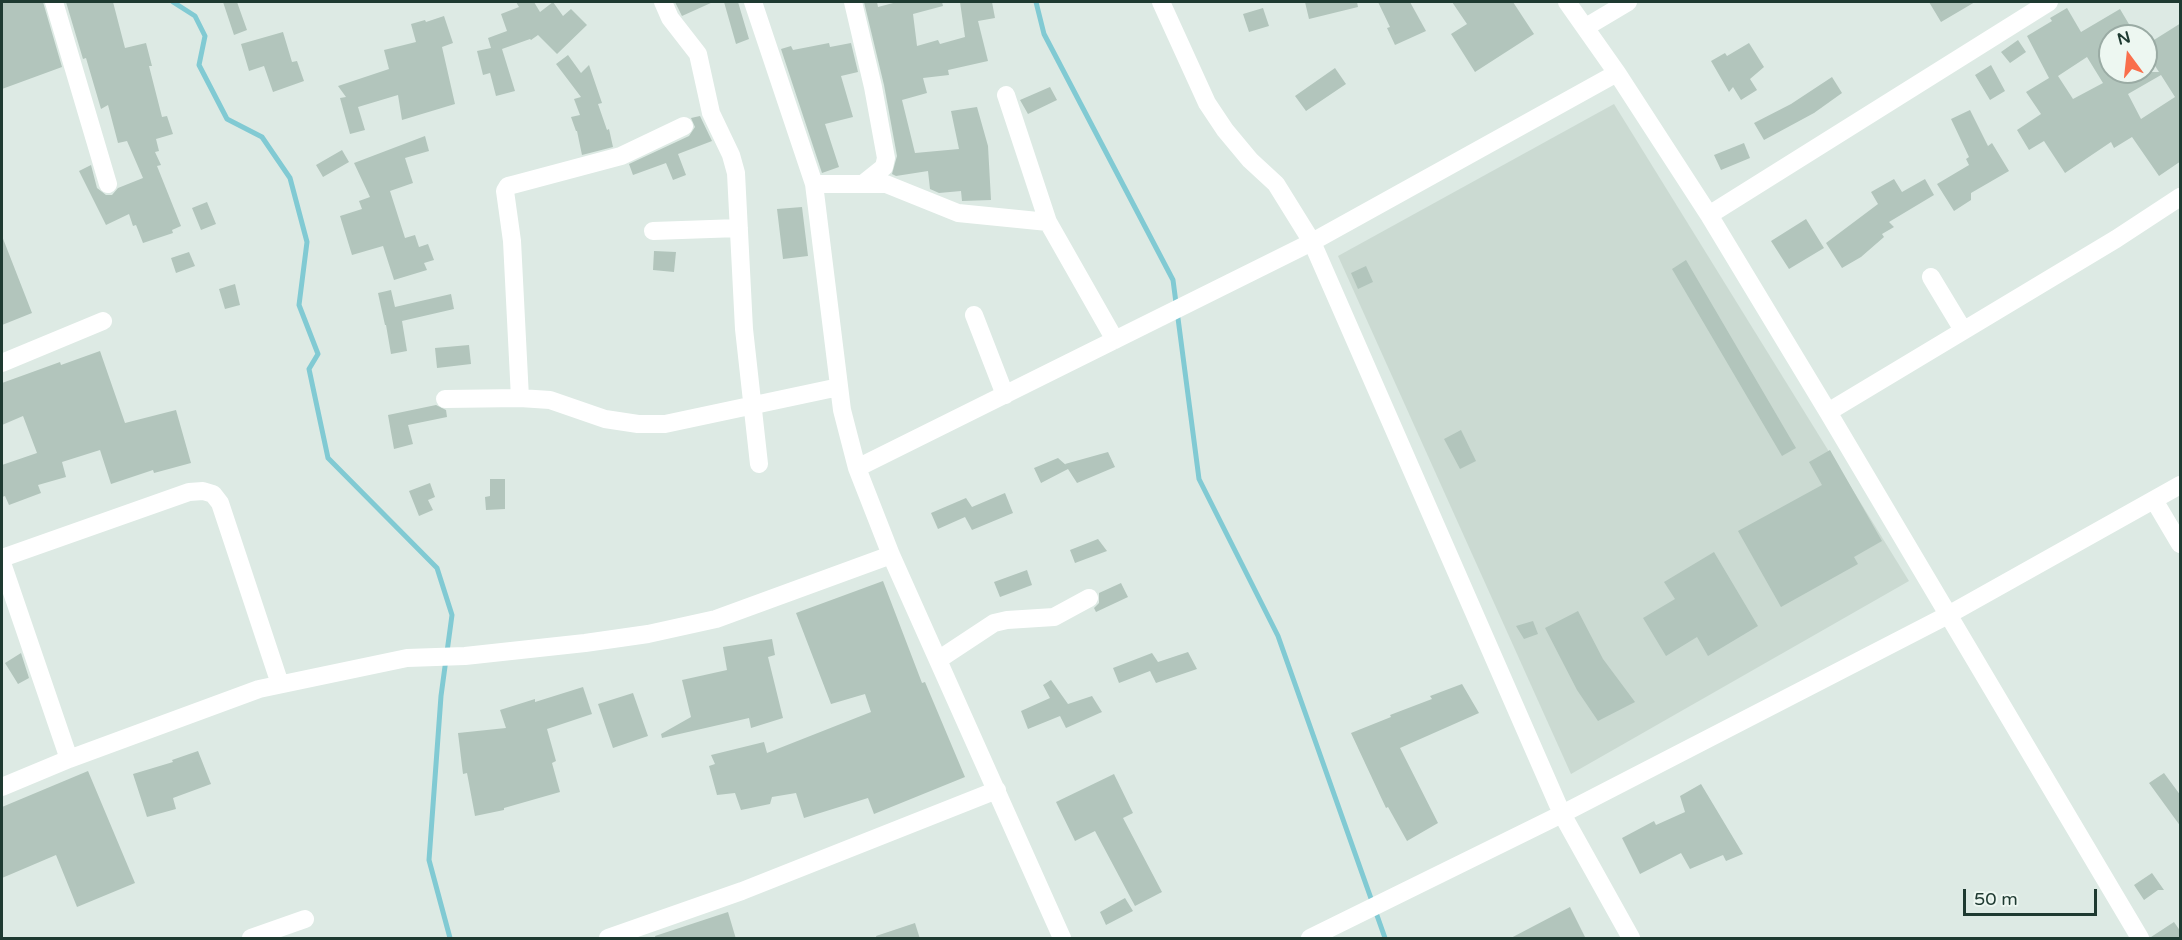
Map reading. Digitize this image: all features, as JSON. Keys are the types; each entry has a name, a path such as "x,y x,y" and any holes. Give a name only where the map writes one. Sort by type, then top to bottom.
{"street":[{"path":"54,2 108,184"},
{"path":"663,2 670,18 698,54 711,113 731,155 736,173 744,329 759,464"},
{"path":"753,2 814,184 842,410 856,468 891,555 1062,939"},
{"path":"853,2 873,87 886,158 884,167 864,183"},
{"path":"1161,2 1207,103 1225,130 1250,160 1276,184 1312,242 1562,814 1631,939"},
{"path":"1567,2 1617,73 1709,215 2140,939"},
{"path":"1586,27 1628,2"},
{"path":"1709,215 2049,2"},
{"path":"856,468 1312,242 1617,73"},
{"path":"1006,95 1048,222 1114,340"},
{"path":"520,398 512,242 505,190 508,186 621,156 684,126"},
{"path":"814,184 886,184 958,213 1048,222"},
{"path":"1828,412 2116,239 2181,197"},
{"path":"653,231 739,228"},
{"path":"1931,277 1964,330"},
{"path":"974,315 1005,395"},
{"path":"2,363 103,321"},
{"path":"445,399 520,398 560,402 605,419 638,424 665,424 839,387"},
{"path":"1310,939 1362,911 1562,814 1948,615 2181,485"},
{"path":"2,558 189,492 203,491 213,494 220,503 280,684"},
{"path":"2154,500 2181,544"},
{"path":"2,787 221,701 280,684 407,658 465,656 585,644 648,634 716,619 891,555"},
{"path":"2,563 69,759"},
{"path":"938,660 994,623 1054,617 1089,597"},
{"path":"608,938 742,891 996,790"},
{"path":"251,939 305,919"}],"shaded area":[{"path":"1614,104 1909,581 1571,774 1338,256"}],"building":[{"path":"2,2 43,2 62,67 2,89"},
{"path":"66,2 113,2 125,48 146,43 152,66 149,66 162,117 167,116 173,134 156,139 159,151 155,152 161,165 157,166 181,226 172,230 173,233 143,243 129,214 106,225 79,171 91,165 97,188 106,195 112,195 118,188 143,178 127,141 118,143 108,105 101,109"},
{"path":"223,2 237,2 247,30 234,35"},
{"path":"516,2 534,2 540,12 553,2 563,16 571,9 587,25 557,54 538,35 531,40 502,49 515,91 496,96 490,73 483,75 477,51 491,48 488,38 507,31 501,14 519,7"},
{"path":"675,2 713,2 682,16"},
{"path":"724,2 738,2 749,39 736,44"},
{"path":"864,2 877,2 878,7 897,2 942,2 943,6 913,14 917,46 938,40 940,44 965,37 960,2 992,2 995,18 978,21 988,61 948,70 949,75 923,78 927,93 902,100 915,153 959,149 951,111 977,107 988,146 991,200 962,201 961,191 939,193 930,189 928,171 896,176 892,174 897,156 884,85"},
{"path":"1305,2 1357,2 1358,7 1309,19"},
{"path":"1378,2 1410,2 1426,31 1395,45 1387,28 1390,27"},
{"path":"1452,2 1513,2 1534,34 1475,72 1451,34 1467,24"},
{"path":"1929,2 1975,2 1941,22"},
{"path":"1263,8 1269,26 1249,32 1243,14"},
{"path":"2067,8 2081,32 2120,9 2129,24 2098,24 2098,75 2087,57 2058,76 2073,99 2101,84 2145,84 2128,94 2141,119 2175,97 2161,75 2158,77 2158,37 2181,23 2181,161 2159,176 2132,137 2114,148 2111,142 2065,173 2044,141 2029,150 2017,130 2041,114 2026,92 2049,78 2027,36 2052,21 2050,18"},
{"path":"444,16 453,43 442,47 455,104 402,120 398,95 358,107 365,130 350,134 340,98 346,97 338,86 389,69 384,50 416,42 411,24"},
{"path":"283,32 292,62 297,61 304,81 273,92 264,66 249,71 241,44"},
{"path":"2018,40 2026,52 2010,63 2001,52"},
{"path":"829,43 830,47 851,43 858,72 841,76 853,117 825,124 839,167 822,173 781,49 791,46 793,50"},
{"path":"1749,43 1764,67 1750,79 1757,90 1741,100 1733,87 1729,92 1711,61 1725,53 1727,56"},
{"path":"568,55 581,73 589,65 602,103 598,104 607,130 609,129 613,147 582,155 577,131 571,117 580,115 574,99 581,97 556,64"},
{"path":"1991,65 2005,91 1990,100 1975,75"},
{"path":"1335,68 1346,84 1306,111 1295,96"},
{"path":"1832,77 1842,93 1814,113 1764,140 1754,123 1791,104"},
{"path":"1050,87 1057,100 1028,114 1020,100"},
{"path":"1970,110 1988,146 1992,143 2009,171 1971,193 1971,200 1954,211 1937,184 1969,165 1966,159 1969,157 1951,119"},
{"path":"700,116 712,141 678,154 686,175 673,180 666,163 633,175 629,164 689,136 695,127 691,118"},
{"path":"425,136 429,151 405,158 413,183 390,191 405,238 415,235 419,247 428,244 434,260 424,263 427,270 394,280 383,246 352,255 340,216 362,209 359,201 370,197 354,163"},
{"path":"1744,143 1750,158 1721,170 1714,155"},
{"path":"342,150 349,162 323,177 316,165"},
{"path":"1894,179 1902,192 1925,179 1934,195 1889,222 1894,227 1882,234 1884,237 1861,257 1842,268 1826,243 1878,204 1871,192"},
{"path":"207,202 216,224 201,230 192,208"},
{"path":"802,207 808,256 783,259 777,209"},
{"path":"1806,219 1824,248 1789,269 1771,241"},
{"path":"2,236 32,313 2,325"},
{"path":"654,251 676,252 674,272 653,270"},
{"path":"189,252 195,266 176,273 171,258"},
{"path":"1686,260 1796,448 1782,456 1672,269"},
{"path":"1366,266 1373,282 1358,289 1351,273"},
{"path":"235,284 240,305 225,309 219,289"},
{"path":"391,290 395,307 451,294 454,309 402,321 407,351 391,354 378,293"},
{"path":"469,345 471,364 437,368 435,348"},
{"path":"100,351 125,423 176,410 191,463 154,473 153,470 111,484 100,450 62,462 66,477 38,485 41,493 9,505 5,496 2,497 2,465 37,453 23,416 2,425 2,383 60,362 61,365"},
{"path":"436,405 446,410 447,417 408,425 413,444 394,449 388,415"},
{"path":"1461,430 1476,461 1460,469 1444,439"},
{"path":"1830,450 1882,541 1854,557 1858,564 1781,607 1738,531 1822,485 1809,462"},
{"path":"1108,452 1115,467 1077,483 1068,469 1041,483 1034,468 1058,458 1067,466 1065,464"},
{"path":"490,479 505,479 505,509 486,510 485,497 490,496"},
{"path":"430,483 435,497 428,500 433,510 419,516 409,491"},
{"path":"1005,493 1013,513 972,530 965,517 938,529 931,513 966,498 972,507"},
{"path":"1098,539 1107,551 1075,563 1070,550"},
{"path":"1714,552 1758,626 1708,656 1697,637 1666,656 1643,618 1675,599 1664,582"},
{"path":"1027,570 1032,585 1000,597 994,582"},
{"path":"883,581 922,683 925,682 965,777 874,814 868,798 804,818 796,793 772,797 770,804 741,810 735,793 717,795 709,766 715,764 711,755 764,742 767,753 871,712 865,694 831,704 796,613"},
{"path":"1121,583 1128,597 1096,612 1094,608 1099,603 1099,593"},
{"path":"1578,611 1603,659 1635,702 1598,721 1577,690 1545,628"},
{"path":"1533,621 1538,634 1524,639 1516,626"},
{"path":"772,639 775,655 768,657 783,718 751,728 749,718 662,738 661,734 691,717 682,680 727,670 723,647"},
{"path":"1188,652 1197,669 1156,683 1150,671 1119,683 1113,668 1152,653 1158,662"},
{"path":"21,653 29,678 18,684 5,663"},
{"path":"1051,680 1068,704 1092,696 1102,712 1066,728 1060,716 1028,729 1021,711 1050,698 1043,685"},
{"path":"1462,684 1479,713 1400,748 1438,823 1407,841 1388,807 1386,808 1351,733 1432,699 1430,696"},
{"path":"583,687 592,714 547,729 556,761 552,763 560,792 504,808 504,810 475,816 467,773 463,774 458,733 506,728 500,710"},
{"path":"633,693 648,736 613,748 598,704"},
{"path":"198,751 211,784 173,798 176,809 147,817 133,774 173,762 172,760"},
{"path":"88,771 135,883 77,907 56,855 2,878 2,807"},
{"path":"2164,773 2181,796 2181,827 2149,783"},
{"path":"1114,774 1133,813 1123,818 1162,892 1135,906 1095,831 1075,841 1056,802"},
{"path":"1701,784 1743,854 1726,861 1723,855 1690,869 1681,853 1640,874 1622,838 1654,821 1656,825 1685,812 1680,796"},
{"path":"2152,873 2164,890 2158,890 2144,900 2134,885"},
{"path":"1125,898 1133,911 1106,925 1100,912"},
{"path":"1570,907 1586,939 1509,939"},
{"path":"728,912 736,939 656,939 655,936"},
{"path":"2174,922 2181,932 2181,939 2151,939 2151,937"},
{"path":"915,923 920,939 877,939 876,936"}],"waterway":[{"path":"173,2 195,16 205,36 199,65 227,119 262,137 290,178 307,242 299,305 318,354 309,369 328,458 437,568 452,615 441,696 429,860 450,938"},
{"path":"1036,2 1044,34 1173,280 1199,479 1278,636 1385,938"}]}
